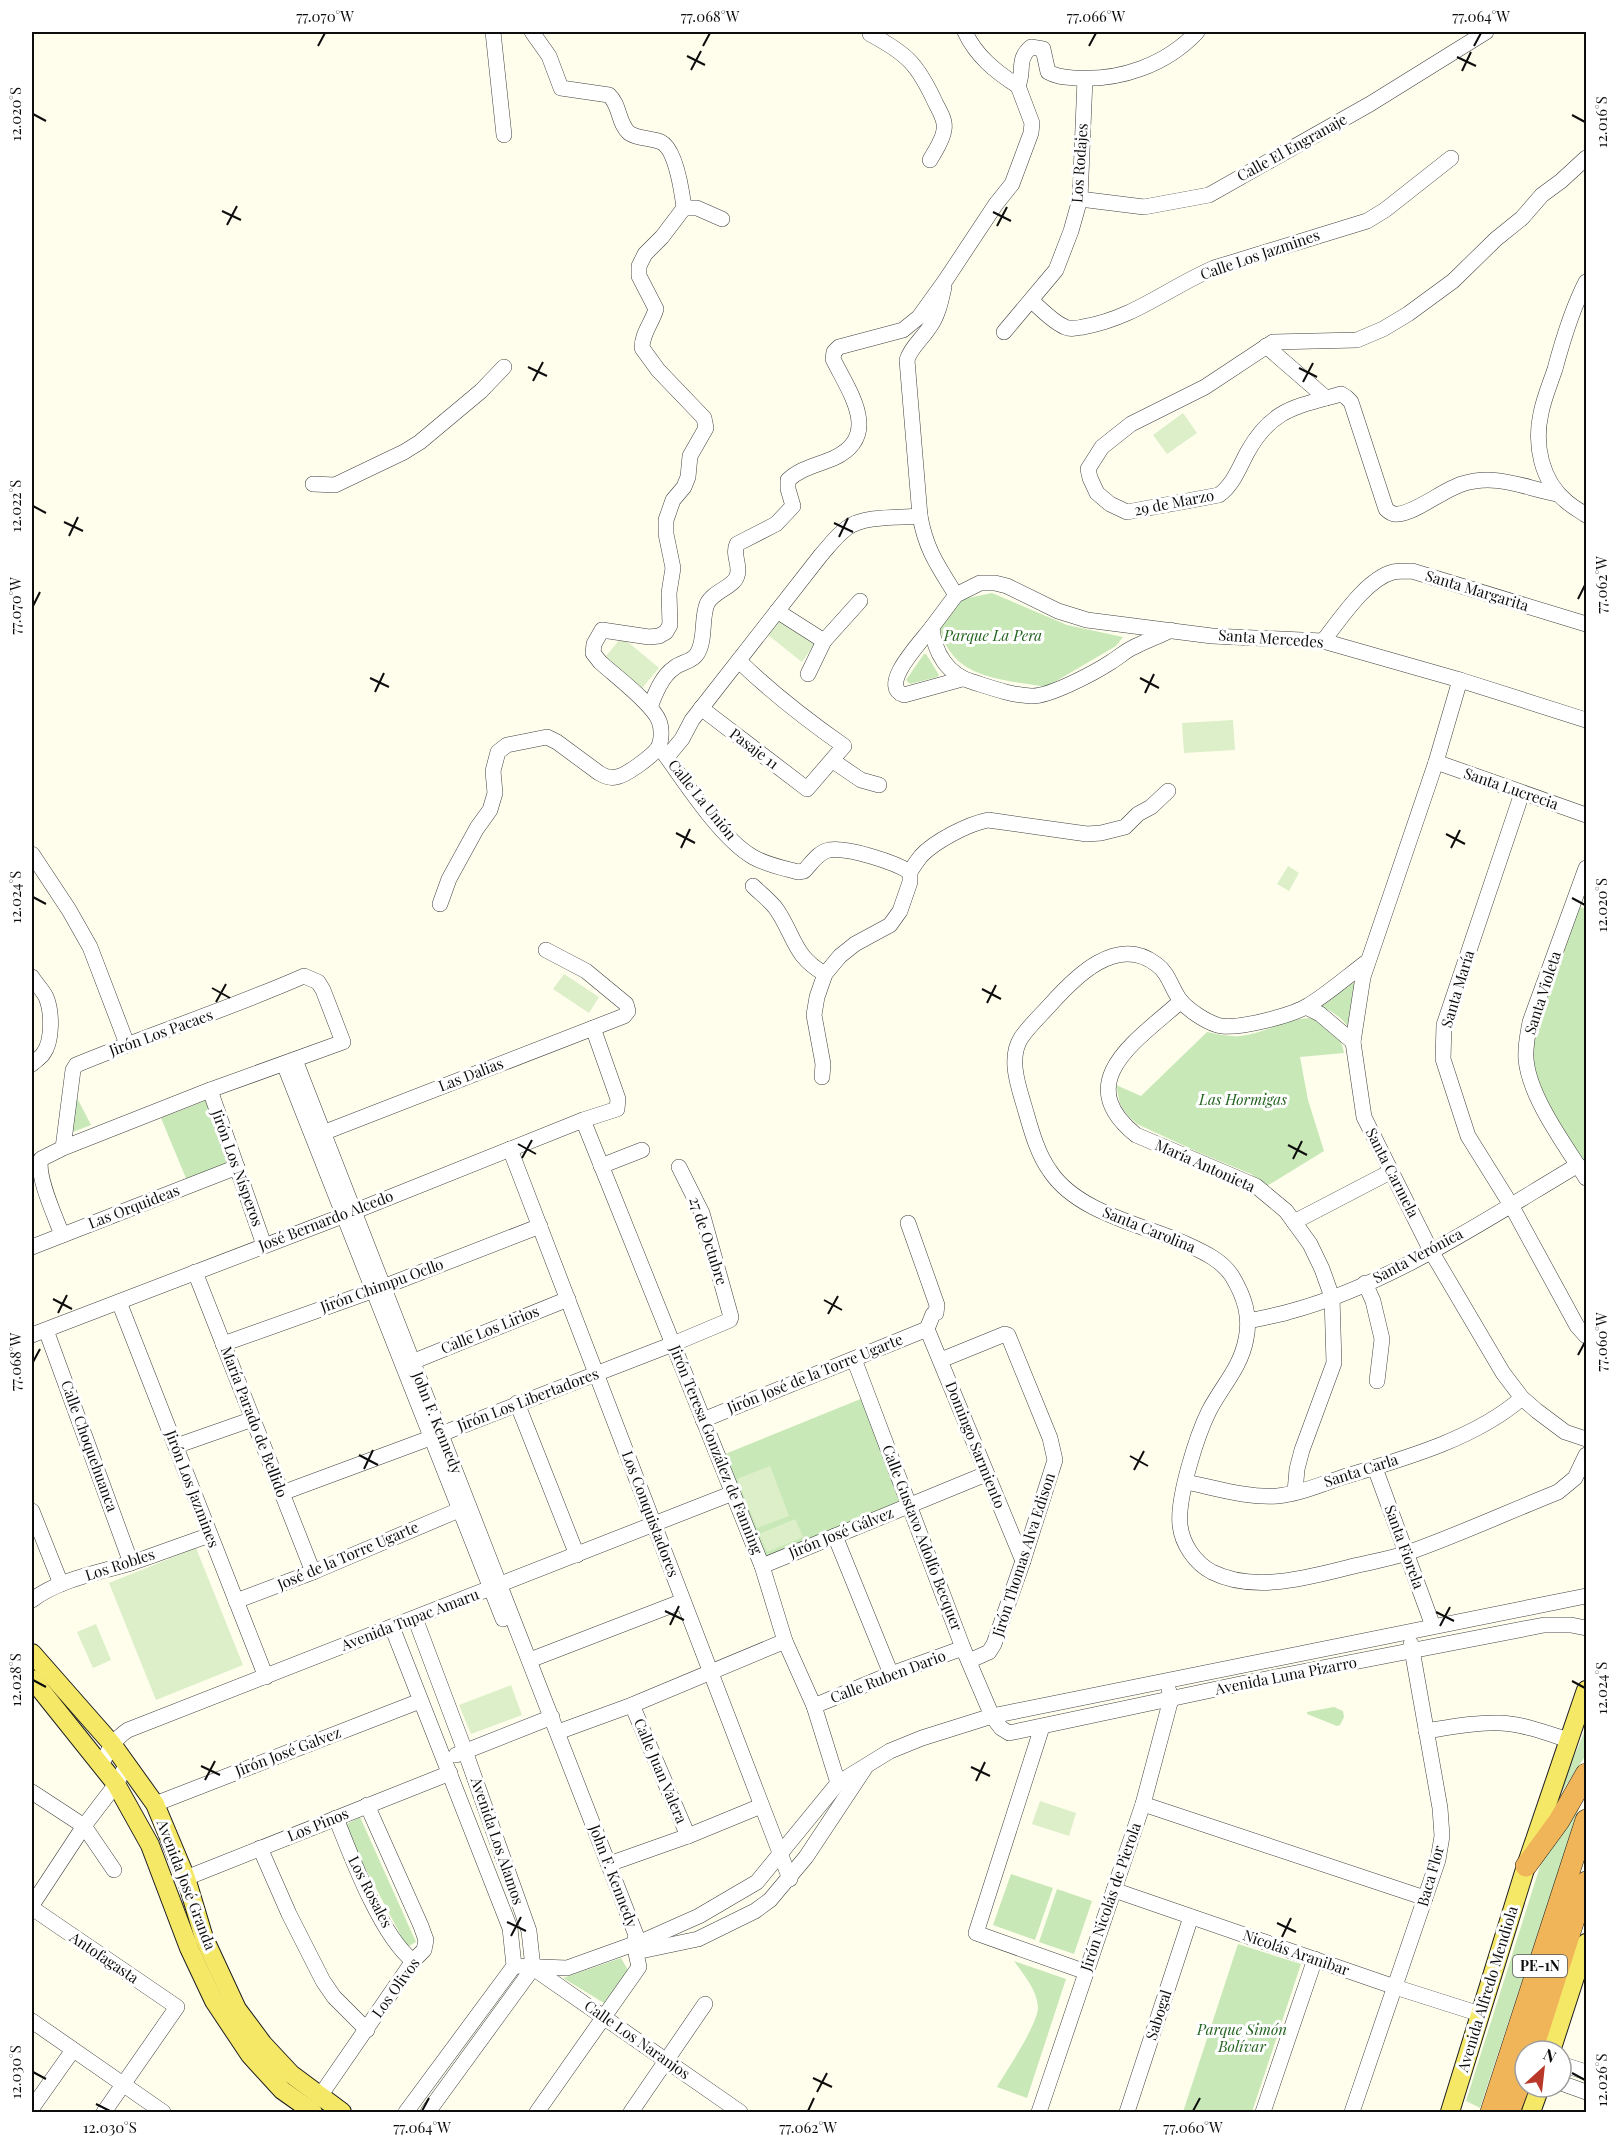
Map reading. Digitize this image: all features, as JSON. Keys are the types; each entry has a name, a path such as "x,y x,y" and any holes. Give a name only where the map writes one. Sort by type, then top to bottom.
{"highway":[{"path":"1526,1866 1559,1821 1587,1774"},
{"name":"PE-1N","path":"1491,2112 1587,1820"},
{"name":"PE-1N","path":"1536,2039 1587,1882"}],"main road":[{"name":"Avenida José Granda","path":"32,1653 112,1744 155,1804 186,1878 204,1938 237,2009 263,2044 317,2104"},
{"name":"Avenida José Granda","path":"32,1679 116,1784 150,1845 189,1948 214,2001 250,2055 282,2091 342,2112"},
{"name":"Avenida Alfredo Mendiola","path":"1450,2112 1526,1866 1587,1690"},
{"path":"1555,2039 1587,1943"}],"street":[{"path":"493,32 504,135"},
{"path":"532,32 549,56 561,88 609,95 627,131 632,135 668,146 683,194 684,208 662,237 645,254 639,266 639,276 656,309 654,318 644,334 642,348 658,370 704,418 706,428 690,456 688,477 684,487 673,500 666,520 672,568 669,593 670,625 660,636 650,637 602,630 594,644 593,653 650,707 659,720 663,752"},
{"path":"866,32 903,53 914,63 925,80 944,120 945,128 930,160"},
{"path":"965,32 989,66 1018,86"},
{"path":"650,707 669,673 675,667 697,655 708,602 737,576 734,550 737,544 776,524 793,506 788,480 794,474 835,458 844,451 860,429 858,410 833,359 834,352 839,347 903,330 919,317 1012,184 1031,133 1032,123 1018,86 1021,58 1031,47 1043,49 1048,72 1057,77 1110,78 1137,70 1161,59 1187,42 1197,32"},
{"name":"Calle El Engranaje","path":"1080,200 1144,207 1209,195 1370,104 1486,32"},
{"name":"Los Rodajes","path":"1005,332 1056,270 1071,231 1080,200 1085,79"},
{"name":"Calle Los Jazmines","path":"1032,301 1065,328 1073,329 1103,324 1131,313 1214,268 1367,220 1385,210 1451,158"},
{"name":"29 de Marzo","path":"1326,398 1290,410 1267,423 1230,485 1219,495 1133,512 1119,508 1097,492 1090,478 1088,469 1094,458 1106,444 1131,424 1205,387 1273,342 1357,340 1383,329 1408,314 1439,293 1496,239 1522,218 1542,195 1587,158"},
{"path":"684,208 697,208 722,219"},
{"path":"945,281 939,308 930,328 909,353 907,360 920,516 924,539 956,595 898,673 894,682 895,688 904,695 962,679"},
{"path":"1587,282 1565,333 1544,399 1538,444 1541,462 1558,494 1587,515"},
{"path":"1266,346 1326,398 1341,394 1351,402 1386,509 1390,513 1407,512 1460,485 1478,480 1508,481 1558,494"},
{"path":"314,484 335,485 404,452 420,442 482,391 504,367"},
{"path":"440,904 453,871 490,810 495,793 493,771 498,752 507,745 547,737 605,777 615,778 623,775 651,755 663,752 682,739 701,708 777,610 821,555 848,527 866,520 920,516"},
{"name":"Santa Margarita","path":"1323,641 1364,591 1379,578 1393,572 1412,571 1587,624"},
{"name":"Santa Mercedes","path":"956,595 980,583 995,583 1007,586 1074,618 1212,636 1323,641 1460,680 1587,720"},
{"path":"808,674 824,640 860,601"},
{"path":"777,610 824,640"},
{"path":"1130,625 1128,634 1132,648"},
{"path":"932,627 933,642 939,654 948,667 962,679 1006,693 1033,697 1060,689 1110,663 1132,648 1171,630"},
{"path":"739,661 766,687 815,727 844,746 833,761 861,780 879,785"},
{"name":"Santa Carmela","path":"1460,680 1436,762 1361,987 1353,1042 1364,1118 1431,1251 1503,1373 1522,1398 1537,1411 1565,1432 1587,1439"},
{"name":"Pasaje 11","path":"701,708 807,789 833,761"},
{"name":"Calle La Unión","path":"663,752 712,817 731,839 752,857 798,872 804,871 817,856 828,850 844,850 896,863 910,872"},
{"name":"Santa Lucrecia","path":"1436,762 1587,815"},
{"path":"822,1077 823,1064 814,1015 825,974 840,956 855,944 890,925 900,911 910,882 910,872 922,856 943,840 975,822 988,820 1087,834 1125,827 1168,791"},
{"name":"Santa María","path":"1522,793 1444,1025 1443,1059 1468,1136 1511,1205 1577,1326 1587,1336"},
{"path":"32,854 90,947 127,1044"},
{"name":"Santa Violeta","path":"1587,868 1582,895 1530,1022 1526,1043 1526,1060 1534,1092 1587,1178"},
{"path":"753,886 776,908 789,930 796,949 811,966 825,974"},
{"name":"Las Dalias","path":"317,1135 624,1016 628,1011 626,1004 586,971 546,950"},
{"name":"Santa Carolina","path":"1368,961 1306,1007 1234,1027 1218,1026 1181,1001 1169,978 1157,964 1144,957 1130,954 1116,955 1100,960 1070,983 1023,1035 1017,1045 1016,1074 1035,1139 1048,1169 1067,1192 1096,1209 1206,1253 1228,1270 1243,1294 1248,1321 1243,1351 1209,1410 1201,1431 1186,1482 1180,1514 1180,1528 1185,1543 1200,1564 1212,1572 1255,1582 1290,1582 1406,1553 1558,1492 1575,1478 1587,1455"},
{"name":"Jirón Los Pacaes","path":"63,1148 73,1070 76,1065 127,1044 240,1004 304,976 318,982 323,990 344,1042 289,1062"},
{"path":"32,977 50,1008 50,1022 48,1043 44,1053 32,1064"},
{"name":"María Antonieta","path":"1181,1001 1124,1053 1113,1068 1108,1080 1109,1096 1114,1113 1123,1125 1136,1135 1257,1186 1280,1205 1315,1252 1332,1297 1334,1363 1302,1450 1297,1469 1295,1492"},
{"path":"1306,1007 1320,1014 1353,1042"},
{"name":"José Bernardo Alcedo","path":"39,1332 616,1109 618,1105 593,1028"},
{"path":"62,1235 39,1166 41,1159 63,1148 210,1090 289,1062"},
{"name":"John F. Kennedy","path":"289,1062 496,1587 609,1864 636,1935 635,1948"},
{"name":"Jirón Los Nísperos","path":"210,1090 264,1245"},
{"name":"Jirón Teresa González de Fanning","path":"583,1120 762,1566 785,1641 813,1706 838,1783"},
{"name":"Los Conquistadores","path":"510,1149 790,1879"},
{"path":"601,1166 642,1150"},
{"name":"Santa Verónica","path":"1248,1321 1290,1312 1365,1283 1431,1251 1578,1165"},
{"name":"Las Orquideas","path":"32,1247 237,1167"},
{"name":"27 de Octubre","path":"679,1167 702,1213 731,1317"},
{"path":"1294,1222 1390,1172"},
{"path":"908,1223 937,1305 936,1313 933,1314 927,1329"},
{"name":"Jirón Chimpu Ocllo","path":"224,1344 378,1289 540,1226"},
{"name":"María Parado de Bellido","path":"195,1272 313,1572"},
{"path":"1365,1283 1373,1301 1382,1339 1377,1381"},
{"name":"John F. Kennedy","path":"378,1289 412,1362 459,1510 530,1660 628,1938 635,1948"},
{"name":"Calle Los Lirios","path":"412,1362 568,1299"},
{"name":"Jirón Los Jazmines","path":"119,1302 266,1677"},
{"name":"Jirón Los Libertadores","path":"282,1492 436,1436 673,1344 726,1322 731,1317"},
{"name":"Jirón José de la Torre Ugarte","path":"703,1420 927,1329"},
{"name":"Domingo Sarmiento","path":"927,1329 1023,1561"},
{"name":"Calle Choquehuanca","path":"39,1332 131,1563"},
{"name":"Jirón Thomas Alva Edison","path":"941,1360 1005,1334 1008,1335 1050,1438 1055,1460 994,1644 989,1652 966,1655"},
{"name":"Calle Gustavo Adolfo Becquer","path":"854,1359 966,1655 992,1716"},
{"name":"Santa Carla","path":"1186,1482 1248,1495 1277,1496 1295,1492 1375,1468 1467,1434 1506,1412 1522,1398"},
{"path":"517,1404 577,1555"},
{"path":"176,1446 253,1419"},
{"name":"Santa Fiorela","path":"1375,1468 1433,1626"},
{"name":"Jirón José Gálvez","path":"762,1566 986,1473"},
{"name":"Avenida Tupac Amaru","path":"101,1765 112,1744 128,1730 733,1493"},
{"name":"José de la Torre Ugarte","path":"236,1601 313,1572 459,1510"},
{"path":"32,1511 61,1584"},
{"name":"Los Robles","path":"32,1600 42,1592 61,1584 131,1563 210,1535"},
{"path":"835,1536 891,1674"},
{"name":"Avenida Luna Pizarro","path":"635,1948 699,1916 757,1882 838,1783 890,1751 922,1738 992,1716 1587,1596"},
{"path":"530,1660 683,1601"},
{"name":"Avenida Los Alamos","path":"415,1618 529,1931 533,1968"},
{"name":"Avenida Luna Pizarro","path":"992,1716 1001,1728 1009,1733 1240,1684 1544,1625 1571,1625 1587,1628"},
{"name":"Avenida Los Alamos","path":"392,1627 510,1928 514,1966"},
{"name":"Baca Flor","path":"1352,2112 1438,1860 1442,1836 1440,1808 1408,1632"},
{"path":"551,1724 632,1705 785,1641"},
{"name":"Calle Ruben Dario","path":"813,1706 891,1674 966,1655"},
{"name":"Jirón Nicolás de Pierola","path":"1039,2112 1143,1804 1171,1700 1167,1680"},
{"path":"32,1688 47,1699"},
{"name":"Jirón José Galvez","path":"155,1804 420,1701"},
{"name":"Calle Juan Valera","path":"632,1705 688,1836"},
{"path":"1426,1731 1467,1724 1501,1723 1536,1730 1568,1740"},
{"name":"Los Pinos","path":"186,1878 368,1805 447,1766 465,1751 551,1724"},
{"path":"1042,1727 976,1933 1086,1972"},
{"path":"32,1907 84,1826 116,1784 127,1764"},
{"name":"Avenida Luna Pizarro","path":"514,1966 567,1968 635,1948 698,1939 755,1911 770,1900 790,1879 842,1805 867,1764"},
{"path":"32,1792 84,1826 114,1870"},
{"path":"1143,1804 1425,1898"},
{"name":"Los Olivos","path":"317,2104 413,1961 424,1950 426,1940 368,1805"},
{"path":"609,1864 688,1836 761,1806"},
{"name":"Los Rosales","path":"336,1818 357,1871 386,1927 406,1956 413,1961"},
{"path":"260,1848 288,1914 323,1981 334,1997 367,2030"},
{"path":"490,1876 507,1868"},
{"name":"Nicolás Aranibar","path":"1114,1890 1480,2014"},
{"name":"Antofagasta","path":"32,1907 177,2007 124,2085"},
{"name":"Sabogal","path":"1127,2112 1191,1917"},
{"path":"537,2112 639,1967 635,1948"},
{"path":"1263,2112 1315,1959"},
{"path":"405,2112 514,1966"},
{"path":"428,2112 533,1968"},
{"name":"Calle Los Naranjos","path":"533,1968 740,2112"},
{"path":"631,2112 705,2004"},
{"path":"32,2021 163,2112"},
{"path":"32,2108 73,2050"},
{"path":"105,2112 124,2085"}],"green space":[{"path":"1183,413 1197,433 1167,454 1153,435"},
{"name":"Parque La Pera","path":"992,593 1067,625 1123,637 1116,646 1046,687 981,674 968,668 956,658 946,646 940,629 963,599"},
{"path":"782,618 815,643 802,662 768,635"},
{"path":"622,637 659,668 642,688 605,657"},
{"path":"924,654 939,675 910,684 906,680"},
{"path":"1233,720 1235,750 1184,753 1182,723"},
{"path":"1288,866 1299,873 1289,891 1277,884"},
{"path":"1577,906 1586,909 1586,1171 1538,1089 1529,1047"},
{"path":"564,974 599,997 589,1013 553,989"},
{"path":"1357,980 1348,1027 1343,1020 1321,1007"},
{"name":"Las Hormigas","path":"1309,1018 1322,1023 1336,1034 1344,1053 1300,1057 1308,1100 1324,1151 1266,1186 1251,1174 1137,1124 1120,1104 1116,1085 1141,1096 1207,1032 1228,1036 1249,1035 1291,1021"},
{"path":"72,1088 91,1125 65,1135"},
{"path":"210,1099 234,1164 188,1183 161,1118"},
{"path":"863,1398 904,1503 765,1557 725,1454"},
{"path":"770,1466 789,1516 757,1528 737,1479"},
{"path":"795,1519 803,1537 767,1552 759,1534"},
{"path":"196,1548 243,1665 156,1700 109,1583"},
{"path":"96,1624 111,1660 93,1668 77,1632"},
{"path":"511,1685 522,1715 471,1734 459,1705"},
{"path":"1334,1707 1343,1711 1344,1717 1337,1726 1307,1714 1307,1712"},
{"path":"1586,1728 1586,1755 1554,1804"},
{"path":"1586,1787 1480,2108 1466,2101 1542,1860"},
{"path":"1040,1801 1076,1813 1069,1836 1032,1824"},
{"path":"360,1817 416,1942 407,1947 343,1826"},
{"path":"1011,1874 1053,1888 1035,1940 993,1925"},
{"path":"1057,1889 1092,1901 1074,1954 1039,1942"},
{"name":"Parque Simón Bolívar","path":"1238,1944 1301,1964 1252,2112 1183,2112"},
{"path":"621,1958 628,1970 604,2003 563,1978"},
{"path":"1014,1961 1066,1979 1027,2098 997,2087 1028,2035 1037,2015 1037,2001 1032,1988"}]}
